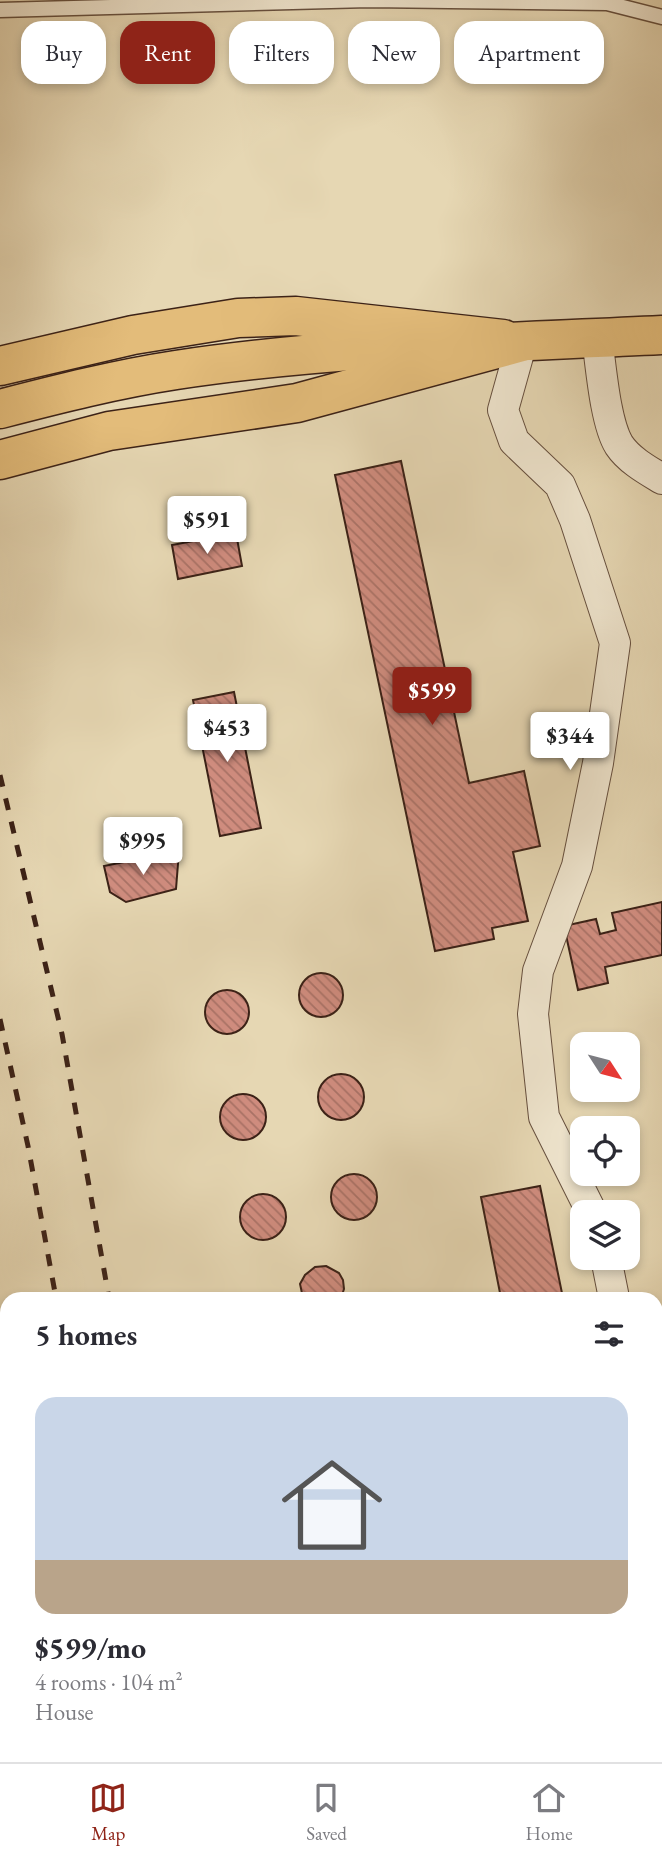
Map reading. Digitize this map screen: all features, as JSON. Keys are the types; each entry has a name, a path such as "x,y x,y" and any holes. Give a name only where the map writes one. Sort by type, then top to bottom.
{"main road":[{"path":"0,366 133,335 238,318 296,316 522,342"},
{"path":"0,409 107,383 227,363 358,351 662,335"},
{"path":"0,460 109,431 297,403 522,342"}],"street":[{"path":"597,338 608,415 619,445 639,465 662,479"},
{"path":"522,342 503,411 514,441 560,485 575,520 615,643 598,764 577,866 538,971 533,1014 544,1117 586,1200"},
{"path":"608,1270 613,1292"}],"lane":[{"path":"0,10 369,0 607,1 662,16"}],"building":[{"path":"401,461 469,783 524,771 540,846 513,852 528,921 492,928 494,939 435,951 335,475"},
{"path":"236,533 242,566 178,579 172,545"},
{"path":"234,692 261,828 220,836 193,700"},
{"path":"179,851 176,889 126,902 110,892 104,866"},
{"path":"662,902 662,955 605,967 608,983 578,990 564,926 596,919 600,934 616,930 612,913"},
{"path":"321,973 337,979 343,995 337,1011 321,1017 305,1011 299,995 305,979"},
{"path":"227,990 242,997 249,1012 242,1027 227,1034 212,1027 205,1012 212,997"},
{"path":"341,1074 357,1081 364,1097 357,1113 341,1120 325,1113 318,1097 325,1081"},
{"path":"243,1094 259,1101 266,1117 259,1133 243,1140 227,1133 220,1117 227,1101"},
{"path":"354,1174 370,1181 377,1197 370,1213 354,1220 338,1213 331,1197 338,1181"},
{"path":"540,1186 562,1292 500,1292 481,1197"},
{"path":"263,1194 279,1201 286,1217 279,1233 263,1240 247,1233 240,1217 247,1201"},
{"path":"326,1266 339,1273 343,1280 343,1292 302,1292 300,1284 305,1275 315,1267"}],"railway":[{"path":"0,775 62,1034 108,1292"},
{"path":"0,1019 28,1146 55,1292"}]}
